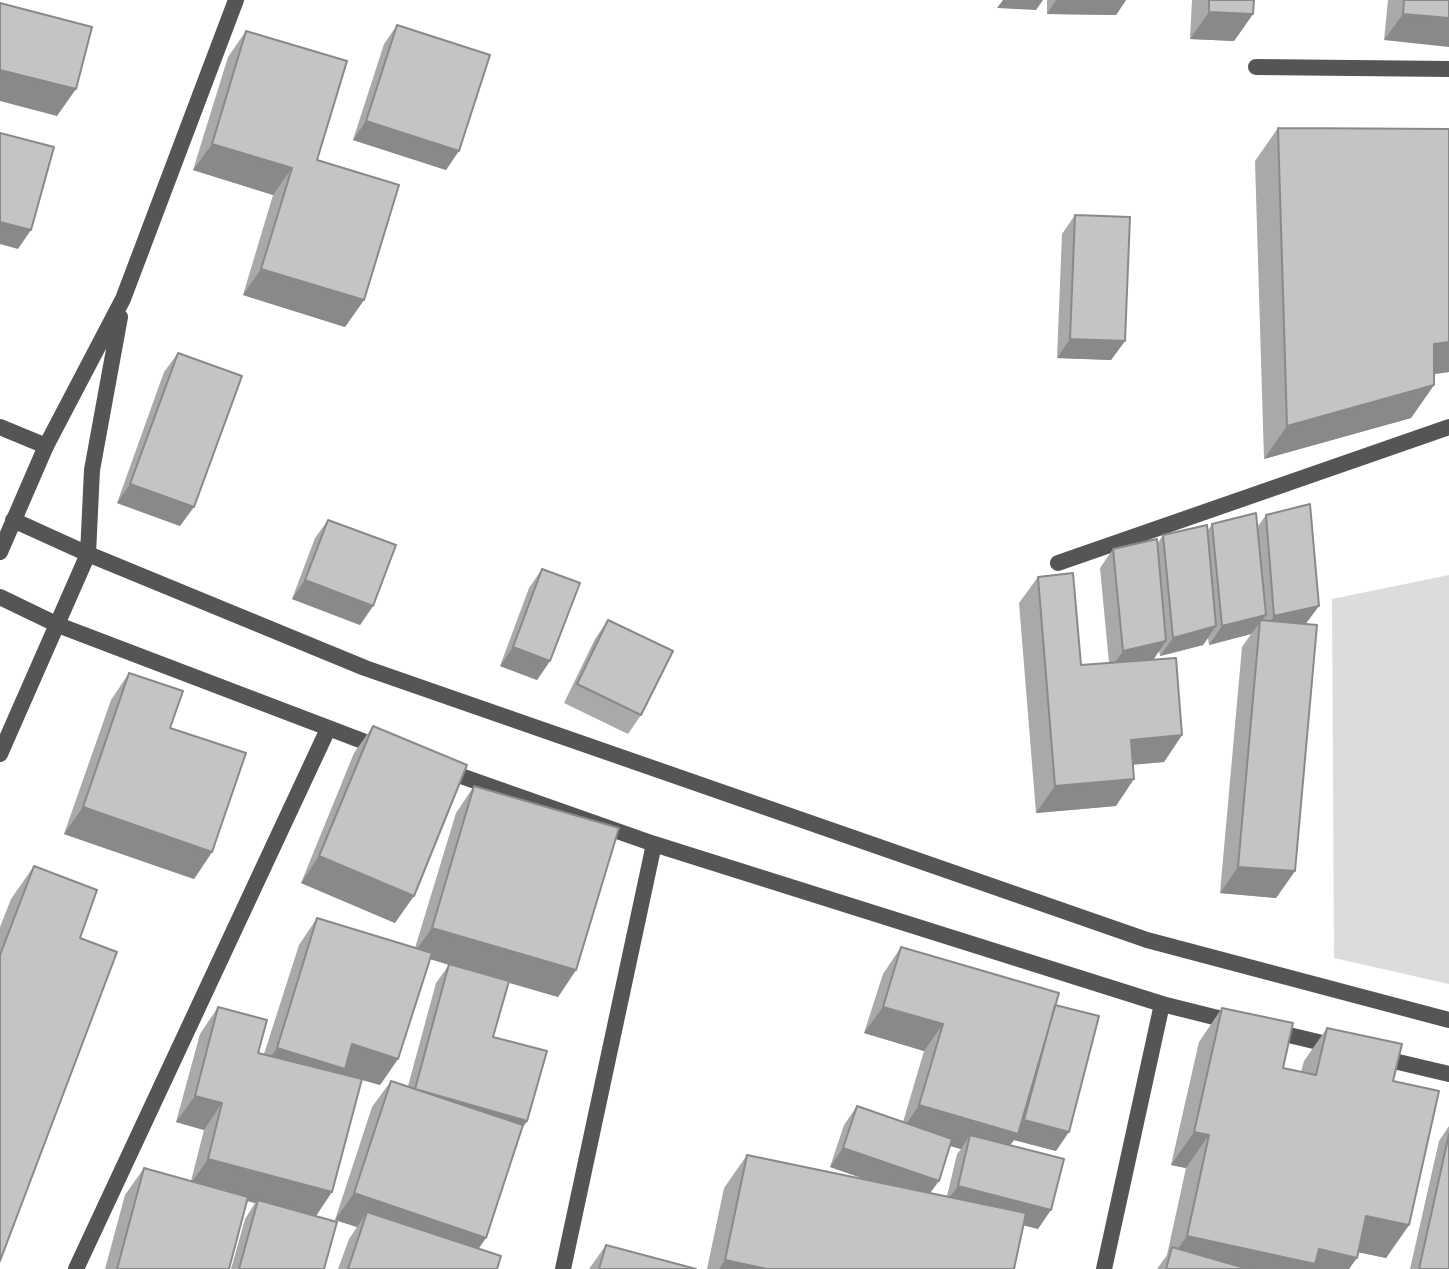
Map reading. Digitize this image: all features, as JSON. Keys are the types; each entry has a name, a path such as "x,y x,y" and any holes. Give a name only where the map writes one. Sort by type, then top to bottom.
{"street":[{"path":"0,552 46,446 123,299 236,0"},
{"path":"1256,67 1449,69"},
{"path":"0,754 88,554 92,470 123,299"},
{"path":"0,427 46,446"},
{"path":"1058,563 1449,427"},
{"path":"13,520 365,668 1147,940 1449,1020"},
{"path":"0,597 58,625 402,755"},
{"path":"76,1269 328,729"},
{"path":"432,766 654,844 1162,1004 1449,1074"},
{"path":"563,1269 654,844"},
{"path":"1104,1269 1162,1004"}],"shaded area":[{"path":"1449,575 1449,984 1334,958 1332,599"}],"building":[{"path":"1209,0 1254,0 1253,14 1209,12"},
{"path":"1404,0 1449,0 1449,18 1403,14"},
{"path":"0,3 92,27 76,89 0,70"},
{"path":"397,25 490,55 459,151 366,121"},
{"path":"246,31 347,61 317,160 399,185 364,300 261,269 292,168 212,144"},
{"path":"1278,128 1449,129 1449,342 1434,344 1434,385 1287,426"},
{"path":"0,133 54,147 31,230 0,222"},
{"path":"1075,215 1130,217 1125,341 1070,339"},
{"path":"178,353 242,376 194,507 130,484"},
{"path":"1310,504 1319,606 1274,616 1266,515"},
{"path":"1256,513 1266,615 1222,626 1212,524"},
{"path":"328,520 396,545 373,606 305,580"},
{"path":"1207,525 1216,626 1173,638 1163,535"},
{"path":"1157,539 1166,641 1123,651 1113,549"},
{"path":"542,569 580,583 550,661 513,647"},
{"path":"1073,573 1081,665 1176,658 1182,735 1131,740 1134,779 1055,786 1038,577"},
{"path":"608,620 673,651 641,715 577,684"},
{"path":"1260,620 1317,625 1295,871 1238,867"},
{"path":"129,673 183,691 170,728 246,753 212,852 83,807"},
{"path":"373,726 467,765 414,896 319,856"},
{"path":"474,786 619,828 576,970 432,928"},
{"path":"34,866 97,890 80,938 117,952 0,1261 0,955"},
{"path":"317,918 432,953 398,1059 352,1044 345,1069 277,1048"},
{"path":"901,947 1059,993 1018,1134 919,1105 943,1024 883,1007"},
{"path":"449,964 509,981 493,1037 547,1051 527,1121 415,1089"},
{"path":"1055,1005 1099,1016 1069,1132 1024,1120"},
{"path":"218,1007 267,1020 258,1053 362,1079 332,1192 208,1159 222,1103 195,1096"},
{"path":"1222,1008 1293,1023 1283,1068 1316,1075 1327,1028 1402,1044 1393,1081 1439,1091 1409,1225 1366,1216 1357,1258 1319,1249 1315,1264 1187,1236 1209,1135 1194,1132"},
{"path":"391,1081 523,1125 486,1238 354,1193"},
{"path":"857,1106 952,1139 939,1181 843,1148"},
{"path":"1449,1134 1449,1269 1419,1269"},
{"path":"970,1135 1064,1159 1051,1210 958,1186"},
{"path":"747,1155 1026,1213 1014,1269 767,1269 725,1260"},
{"path":"144,1168 248,1197 229,1269 117,1269"},
{"path":"258,1200 337,1222 324,1269 239,1269"},
{"path":"367,1212 501,1256 497,1269 348,1269"},
{"path":"606,1245 696,1269 599,1269"},
{"path":"1172,1247 1248,1269 1166,1269"}]}
